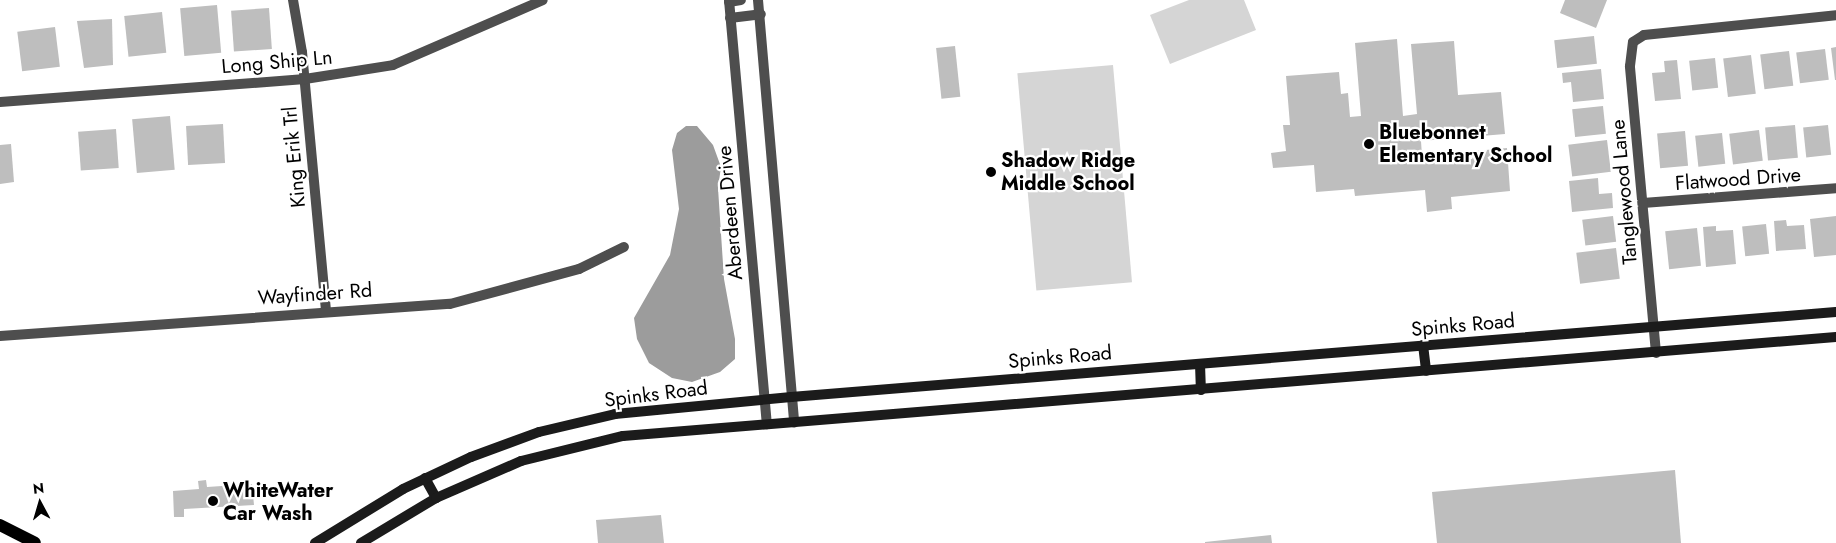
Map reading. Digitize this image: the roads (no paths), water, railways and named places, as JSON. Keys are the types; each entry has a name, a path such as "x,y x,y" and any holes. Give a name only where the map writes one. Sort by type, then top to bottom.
{"main road":[{"name":"Spinks Road","path":"315,543 425,478 539,432 615,414 765,399 1836,312"},
{"name":"Spinks Road","path":"361,543 436,498 522,461 623,436 1836,337"},
{"path":"1423,345 1426,371"},
{"path":"1200,364 1201,390"},
{"path":"425,478 436,498"},
{"path":"0,524 34,543"}],"street":[{"name":"King Erik Trl","path":"293,0 305,79 326,311"},
{"name":"Long Ship Ln","path":"0,102 305,79 393,65 543,0"},
{"path":"729,1 741,0"},
{"path":"758,0 761,14 794,422"},
{"name":"Aberdeen Drive","path":"729,1 767,424"},
{"path":"730,18 761,14"},
{"name":"Tanglewood Lane","path":"1656,353 1630,53 1632,42 1644,35 1836,15"},
{"name":"Flatwood Drive","path":"1643,202 1836,188"},
{"name":"Wayfinder Rd","path":"0,336 326,311 450,304 579,270 624,247"}],"place":[{"name":"Bluebonnet Elementary School","path":"1369,144"},
{"name":"Shadow Ridge Middle School","path":"991,172"},
{"name":"WhiteWater Car Wash","path":"213,501"}]}
